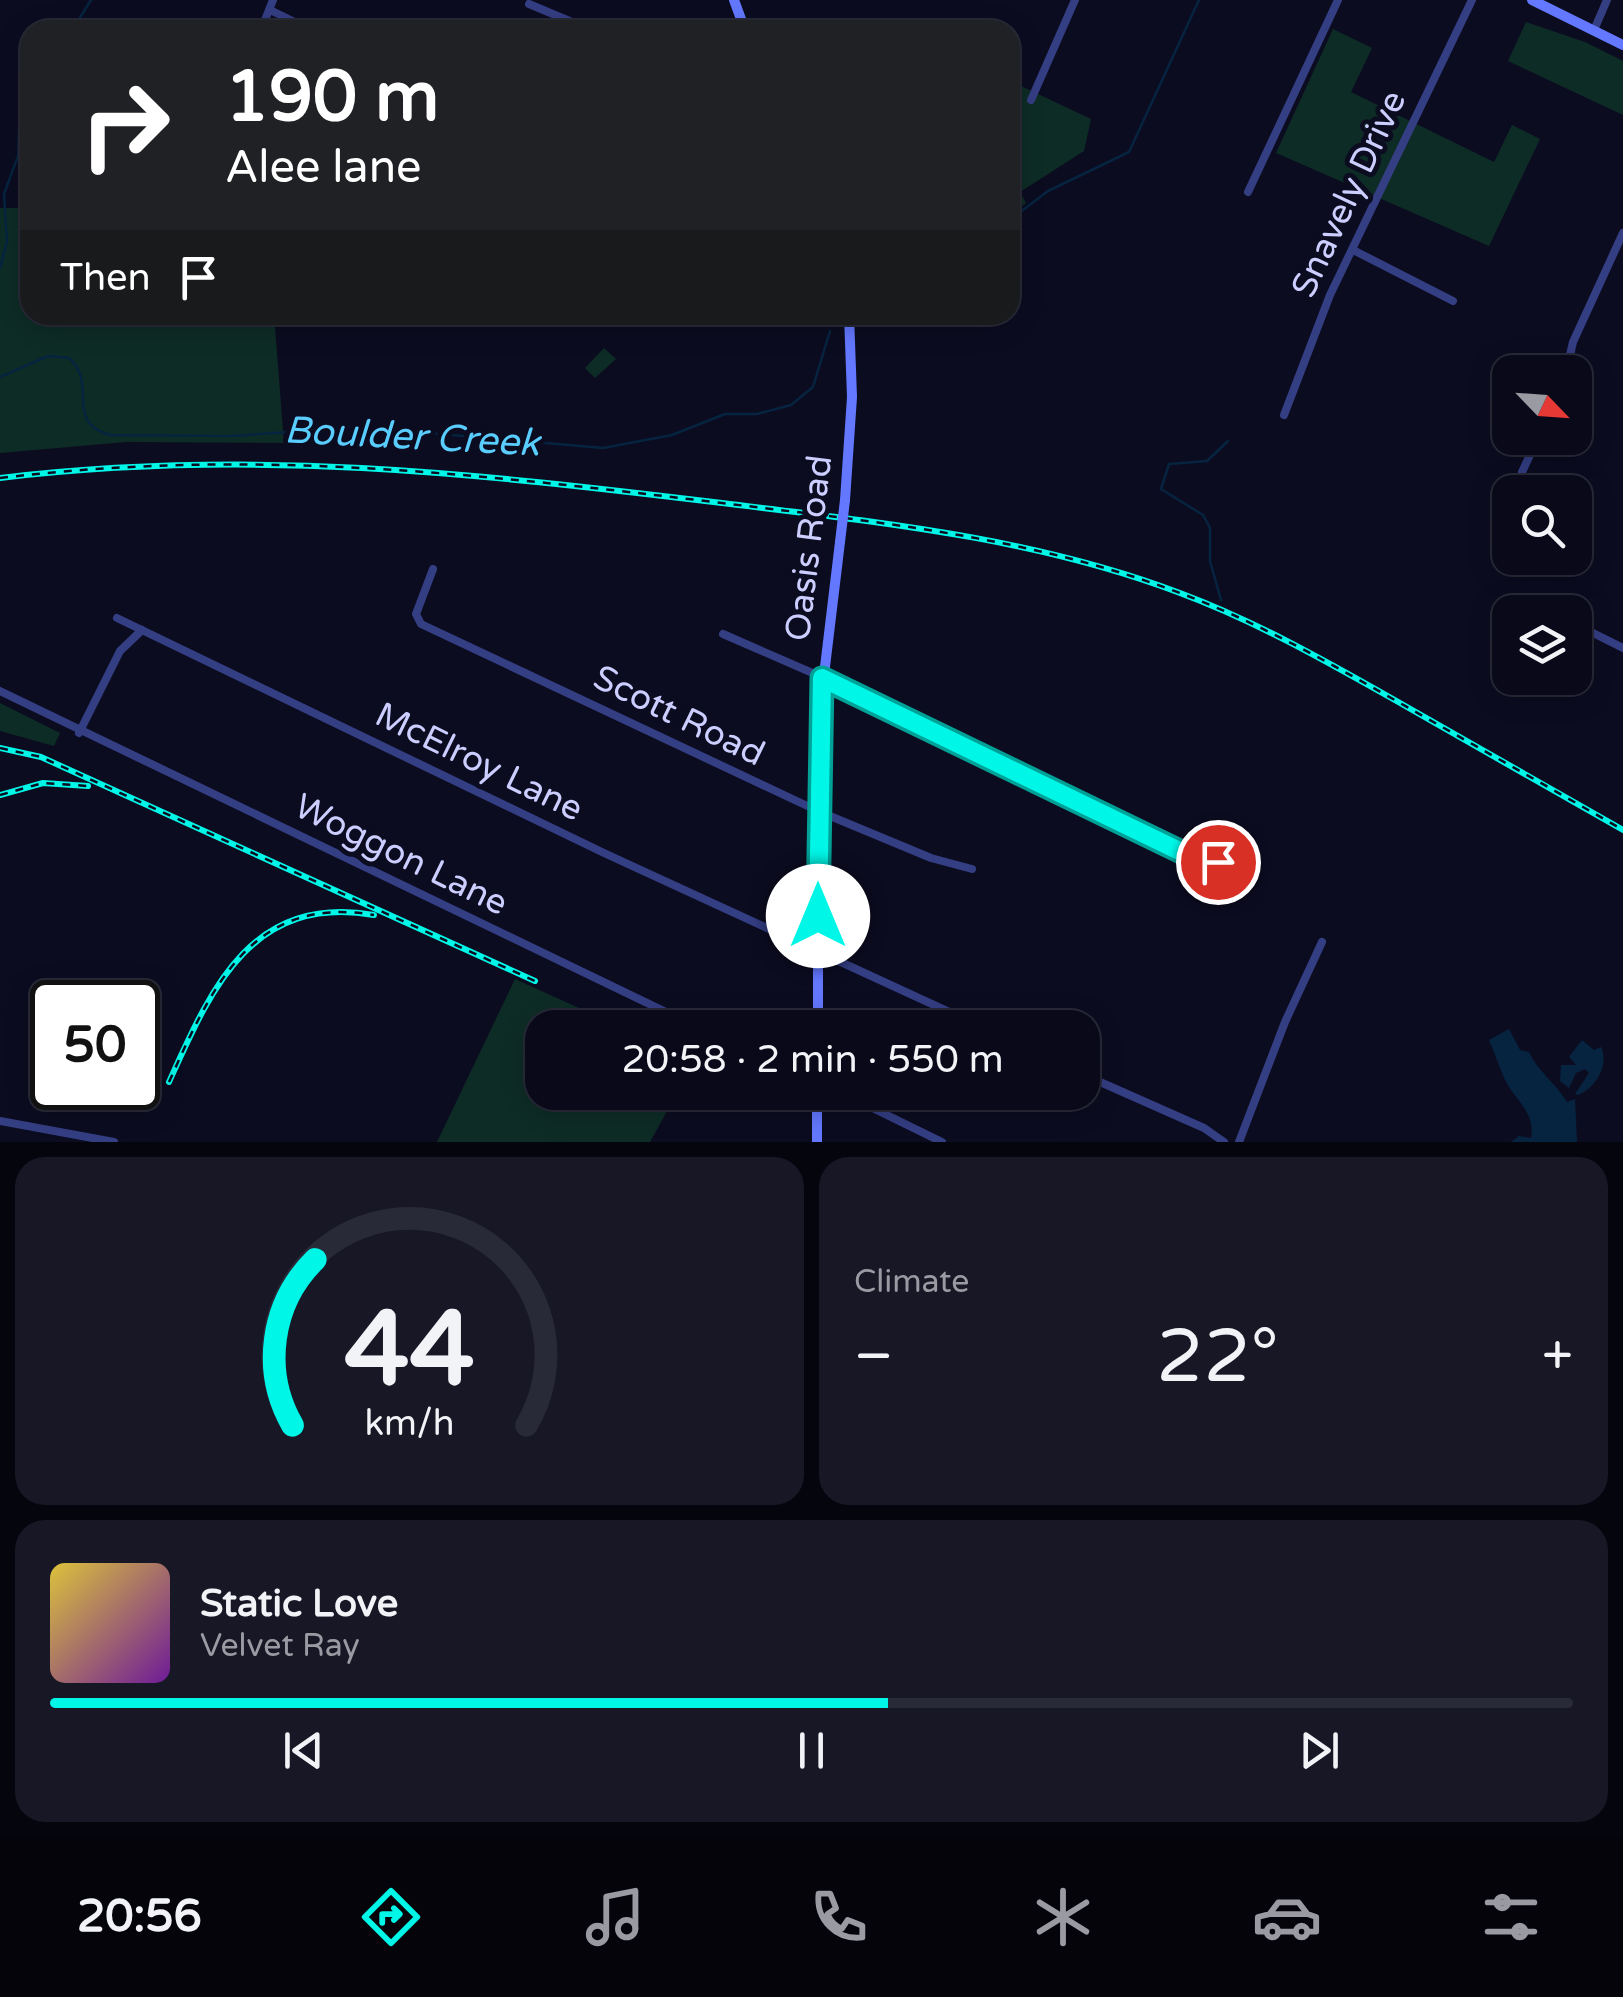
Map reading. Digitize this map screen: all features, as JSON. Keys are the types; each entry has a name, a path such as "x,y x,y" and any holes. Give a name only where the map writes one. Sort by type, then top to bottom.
{"main road":[{"path":"1532,0 1623,45"},
{"name":"Oasis Road","path":"818,1010 822,678 845,500 852,398 849,325"},
{"path":"817,1110 817,1142"}],"street":[{"path":"1031,100 1075,0"},
{"path":"1248,192 1338,0"},
{"name":"Snavely Drive","path":"1284,415 1330,295 1472,0"},
{"path":"1594,30 1607,0"},
{"path":"529,4 567,20"},
{"path":"272,5 295,20"},
{"path":"1570,355 1623,233"},
{"path":"1354,250 1453,301"},
{"path":"1522,472 1530,455"},
{"name":"Scott Road","path":"432,569 416,614 422,624 818,811 931,858 972,868"},
{"name":"McElroy Lane","path":"117,618 946,1010"},
{"path":"79,733 120,652 142,630"},
{"path":"1592,632 1623,648"},
{"path":"722,634 822,678 1200,861 1218,862 1248,876"},
{"name":"Woggon Lane","path":"0,691 79,733 661,1010"},
{"path":"1238,1142 1322,942"},
{"path":"1100,1082 1204,1128 1224,1142"},
{"path":"877,1110 942,1142"},
{"path":"0,1121 114,1142"}],"green space":[{"path":"1526,22 1585,42 1623,61 1623,115 1508,61"},
{"path":"1333,29 1372,48 1351,92 1494,162 1512,125 1540,139 1489,246 1276,153"},
{"path":"1020,88 1091,119 1084,151 1020,192"},
{"path":"0,208 20,208 20,325 275,325 284,443 126,442 0,453"},
{"path":"604,348 616,359 595,378 585,368"},
{"path":"0,703 60,733 54,746 0,731"},
{"path":"515,979 583,1010 525,1010 525,1110 668,1110 650,1142 437,1142"}],"water":[{"path":"1509,1029 1520,1050 1529,1052 1567,1102 1575,1099 1577,1142 1511,1142 1519,1136 1531,1138 1532,1129 1489,1040"},
{"path":"1582,1040 1594,1050 1601,1047 1603,1062 1595,1082 1578,1095 1575,1094 1589,1073 1585,1069 1576,1073 1569,1088 1560,1081 1561,1065 1576,1065 1569,1057"}],"waterway":[{"path":"78,20 91,0"},
{"name":"Boulder Creek","path":"1020,212 1048,191 1129,152 1199,0"},
{"path":"0,268 7,242 4,194 18,156 20,104"},
{"name":"Boulder Creek","path":"0,377 48,356 69,358 81,379 88,421 110,435 233,436 358,427 603,448 672,435 725,414 757,414 791,405 813,387 830,331"},
{"path":"1221,600 1210,561 1210,528 1203,515 1161,489 1169,464 1207,461 1228,441"}],"railway":[{"path":"0,478 184,465 362,468 539,482 722,503 896,525 1011,545 1124,574 1235,616 1341,670 1623,830"},
{"path":"0,748 41,757 535,981"},
{"path":"0,795 43,783 88,786"},
{"path":"169,1082 220,983 241,956 266,934 296,919 332,912 374,915"}],"route":[{"path":"818,916 818,725 822,678 1168,842 1189,856 1218,862"}]}
